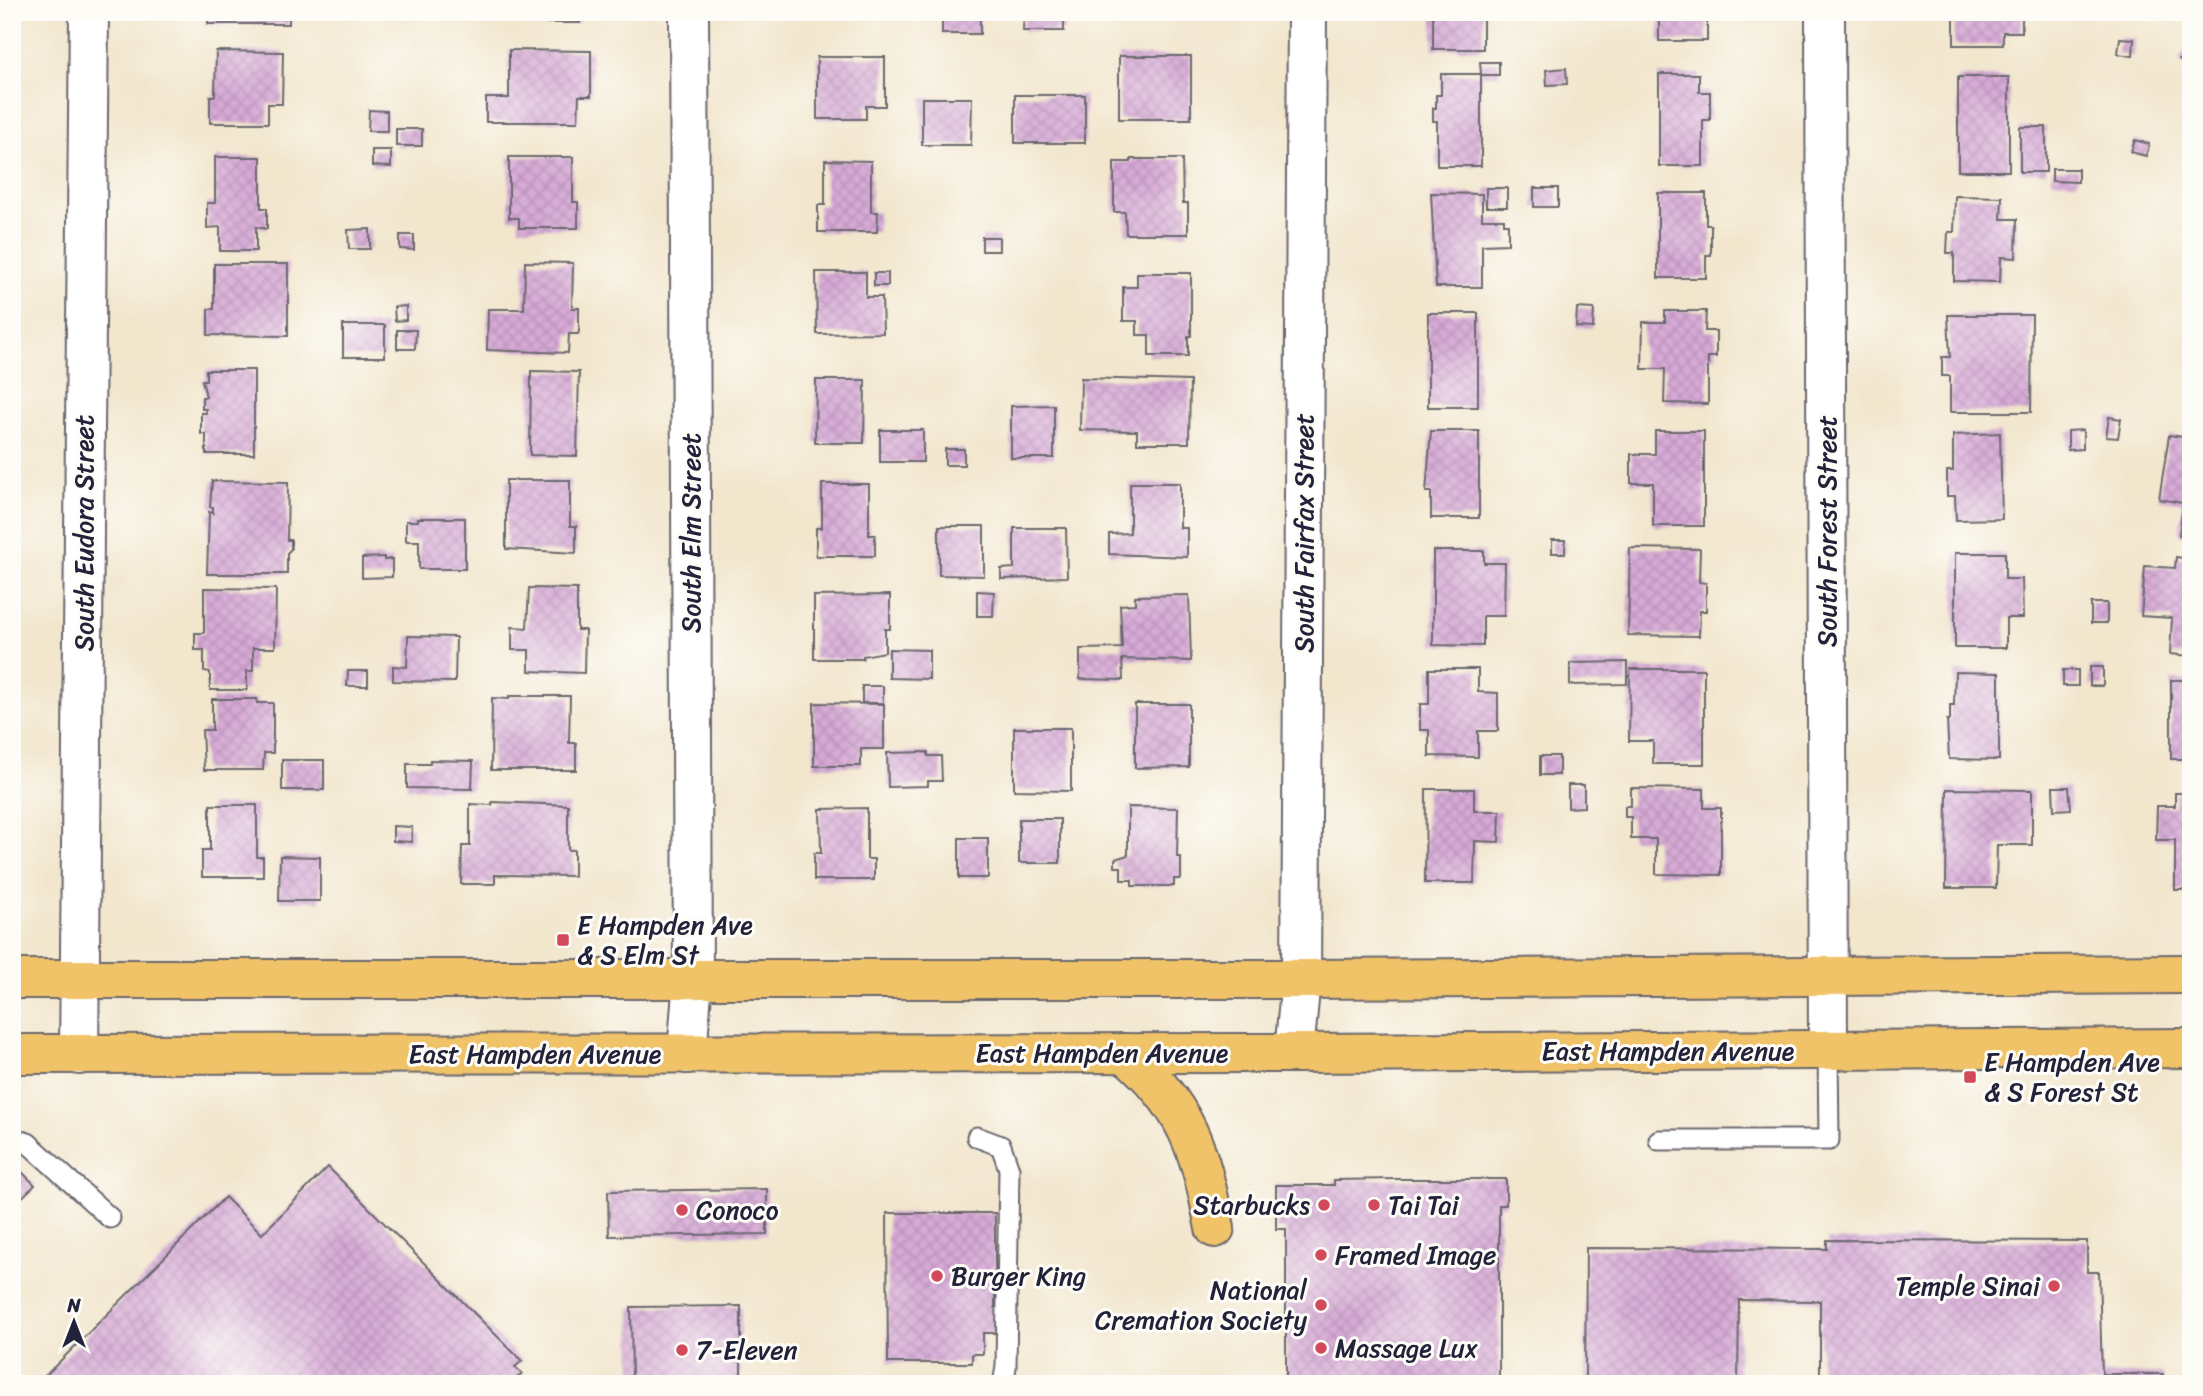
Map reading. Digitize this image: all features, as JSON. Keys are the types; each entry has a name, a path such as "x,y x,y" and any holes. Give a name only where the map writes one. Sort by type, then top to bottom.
{"highway":[{"path":"12,979 1301,979 2191,974"},
{"name":"East Hampden Avenue","path":"12,1054 1294,1053 2191,1048"},
{"path":"1125,1053 1149,1074 1182,1116 1204,1173 1215,1228"}],"street":[{"name":"South Eudora Street","path":"79,1055 89,12"},
{"name":"South Elm Street","path":"687,1054 693,979 688,12"},
{"name":"South Fairfax Street","path":"1294,1053 1301,979 1307,12"},
{"name":"South Forest Street","path":"1825,12 1828,1050"}],"lane":[{"path":"1660,1140 1829,1140 1828,1050"},
{"path":"977,1137 1001,1146 1009,1169 1006,1367 1003,1384"},
{"path":"12,1138 28,1143 110,1218"}],"building":[{"path":"208,12 289,12 289,24 208,24"},
{"path":"532,12 580,12 580,23 532,23"},
{"path":"942,12 980,12 980,34 942,34"},
{"path":"1024,12 1064,12 1064,31 1023,31"},
{"path":"1433,12 1483,12 1483,49 1433,49"},
{"path":"1659,12 1721,12 1721,17 1707,17 1707,41 1659,41"},
{"path":"1954,12 2022,12 2022,32 2003,32 2003,45 1954,45"},
{"path":"2120,38 2134,39 2133,56 2118,54"},
{"path":"2191,43 2191,69 2179,60"},
{"path":"509,50 591,51 591,96 579,96 578,122 486,122 486,98 509,98"},
{"path":"216,51 283,52 282,104 268,104 268,123 210,123 210,96 215,96"},
{"path":"1119,56 1191,56 1191,119 1119,119"},
{"path":"817,57 885,57 885,106 866,106 866,119 817,119"},
{"path":"1480,62 1499,62 1499,75 1481,75 1481,166 1437,166 1437,121 1433,121 1433,108 1436,108 1436,95 1441,95 1441,74 1481,74"},
{"path":"1566,68 1567,84 1547,85 1546,70"},
{"path":"1659,74 1699,74 1699,92 1710,92 1710,120 1703,120 1703,166 1659,166"},
{"path":"1958,77 2009,77 2009,171 1958,171"},
{"path":"1015,95 1085,95 1085,143 1015,143"},
{"path":"922,98 972,98 971,145 922,145"},
{"path":"369,110 387,111 387,131 368,131"},
{"path":"2020,127 2046,127 2046,172 2020,172"},
{"path":"396,129 422,129 422,146 396,146"},
{"path":"2135,140 2149,144 2146,156 2131,152"},
{"path":"372,150 391,150 391,167 372,166"},
{"path":"215,157 261,157 261,208 267,208 267,229 256,227 256,251 220,251 220,227 207,228 207,203 215,203"},
{"path":"509,157 573,157 573,202 578,202 578,228 519,228 519,218 509,218"},
{"path":"1131,159 1182,159 1183,203 1188,203 1188,234 1126,234 1125,212 1114,212 1114,162 1131,162"},
{"path":"825,160 871,161 871,212 878,212 877,232 818,232 818,205 825,205"},
{"path":"2052,169 2078,169 2078,182 2052,181"},
{"path":"1486,188 1507,188 1507,207 1486,207"},
{"path":"1534,188 1558,188 1558,207 1534,207"},
{"path":"1431,193 1482,194 1482,219 1504,219 1504,224 1508,224 1508,244 1482,245 1482,287 1436,287"},
{"path":"1658,193 1706,193 1706,225 1711,225 1711,255 1706,255 1706,278 1658,278"},
{"path":"1955,196 2002,197 2001,219 2017,219 2016,258 2001,257 2000,282 1954,281 1954,253 1947,253 1948,232 1954,232"},
{"path":"370,229 370,249 349,249 348,230"},
{"path":"400,235 414,235 414,250 400,249"},
{"path":"982,237 999,237 999,251 982,251"},
{"path":"525,262 573,263 572,308 579,308 579,331 578,334 569,334 568,353 487,350 488,309 524,309"},
{"path":"214,264 288,264 288,336 208,335 208,309 214,309"},
{"path":"816,272 866,272 866,297 882,297 883,333 817,334"},
{"path":"874,273 888,273 888,286 874,286"},
{"path":"1137,273 1191,273 1191,336 1188,336 1188,356 1149,356 1149,335 1137,335 1137,321 1123,321 1123,287 1137,287"},
{"path":"406,306 406,320 395,321 394,307"},
{"path":"1577,308 1594,309 1593,328 1576,327"},
{"path":"1665,311 1706,311 1705,331 1716,331 1716,357 1708,357 1708,404 1664,403 1665,369 1642,369 1643,322 1665,322"},
{"path":"1428,313 1478,313 1478,407 1428,407"},
{"path":"1948,315 2032,315 2031,412 1950,412 1950,376 1942,376 1942,357 1950,357"},
{"path":"343,325 385,325 385,357 343,357"},
{"path":"397,330 416,330 415,349 397,349"},
{"path":"206,370 254,370 254,454 206,454 206,434 201,434 201,413 206,413 206,409 202,409 202,397 206,397 202,380 206,380"},
{"path":"531,371 579,372 577,456 530,455"},
{"path":"1081,378 1190,381 1189,443 1137,443 1137,431 1080,430"},
{"path":"816,380 865,380 864,443 815,443"},
{"path":"1054,405 1054,458 1011,458 1011,406"},
{"path":"2109,417 2121,419 2118,438 2106,437"},
{"path":"880,430 923,430 923,462 880,462"},
{"path":"2083,430 2083,449 2068,450 2068,431"},
{"path":"1431,431 1479,431 1479,518 1431,518 1431,492 1426,492"},
{"path":"1655,431 1704,431 1704,526 1653,526 1653,483 1631,483 1631,454 1655,454"},
{"path":"2000,433 2002,519 1956,520 1955,496 1947,496 1947,471 1953,471 1953,435"},
{"path":"2169,435 2191,438 2191,537 2179,535 2183,503 2159,499"},
{"path":"945,449 964,449 964,465 945,465"},
{"path":"506,480 570,480 570,526 576,526 576,553 506,549"},
{"path":"212,481 288,482 287,540 291,540 291,549 287,553 287,574 207,574 209,512 213,513 213,507 210,507"},
{"path":"1130,483 1180,483 1180,528 1187,528 1187,557 1109,554 1109,534 1130,533"},
{"path":"822,484 869,484 869,535 875,535 875,556 816,556 816,528 822,528"},
{"path":"418,518 465,518 465,569 419,569 419,541 406,541 406,521 418,521"},
{"path":"939,526 984,526 984,576 939,575"},
{"path":"1014,528 1066,528 1067,577 1001,579 1001,569 1014,568"},
{"path":"1552,540 1565,540 1565,553 1552,553"},
{"path":"1630,548 1700,549 1699,582 1706,583 1706,611 1700,611 1699,636 1628,635"},
{"path":"1433,551 1484,551 1484,563 1505,563 1504,616 1483,616 1483,646 1433,645"},
{"path":"1955,553 2005,553 2005,579 2022,579 2023,618 2006,618 2006,648 1955,648"},
{"path":"384,557 384,560 392,559 392,577 362,578 362,558"},
{"path":"2176,557 2191,559 2191,656 2170,654 2172,618 2141,616 2145,566 2175,568"},
{"path":"204,588 276,589 275,648 253,648 253,671 247,671 247,690 210,690 210,672 204,671 204,650 195,650 195,633 204,633"},
{"path":"529,588 577,589 577,630 585,630 584,673 529,671 529,650 512,650 512,627 527,628"},
{"path":"977,591 994,592 993,616 977,616"},
{"path":"890,595 890,629 885,629 885,652 863,656 863,659 814,659 814,596"},
{"path":"1189,595 1191,661 1122,659 1123,680 1080,679 1080,649 1122,648 1120,605 1135,604 1135,596"},
{"path":"2091,603 2107,603 2107,623 2091,623"},
{"path":"408,636 456,637 455,682 393,681 393,666 407,667"},
{"path":"889,649 929,650 929,679 889,678"},
{"path":"1627,662 1627,684 1570,685 1570,663"},
{"path":"2090,667 2103,667 2103,686 2090,686"},
{"path":"1429,669 1478,669 1478,692 1498,693 1498,731 1478,731 1478,757 1429,756 1429,730 1420,730 1420,704 1429,704"},
{"path":"1630,669 1704,669 1704,764 1653,764 1653,741 1629,741"},
{"path":"2063,670 2078,670 2078,686 2063,686"},
{"path":"348,671 368,671 368,686 347,686"},
{"path":"1955,672 1999,673 1999,760 1949,759 1947,720 1950,720 1950,705 1954,705"},
{"path":"2171,680 2191,680 2191,759 2171,759"},
{"path":"862,686 883,686 883,703 862,703"},
{"path":"509,696 570,696 569,743 576,743 576,770 491,770 492,698 509,699"},
{"path":"212,699 257,699 257,703 273,703 273,753 264,753 263,770 204,770 202,730 212,730"},
{"path":"814,703 884,704 884,749 861,749 861,766 814,766"},
{"path":"1135,704 1189,704 1189,767 1135,768"},
{"path":"1014,728 1071,728 1071,791 1014,790"},
{"path":"928,752 928,756 941,756 942,781 928,781 928,786 888,787 887,753"},
{"path":"1540,756 1559,756 1559,775 1540,775"},
{"path":"282,760 324,760 324,790 282,790"},
{"path":"430,760 473,761 472,789 407,788 407,764 430,764"},
{"path":"1568,785 1584,785 1584,807 1568,808"},
{"path":"2053,787 2069,787 2071,809 2054,810"},
{"path":"1631,788 1704,789 1704,808 1721,808 1721,875 1656,874 1656,839 1631,839 1631,817 1625,817 1625,806 1631,806"},
{"path":"1426,789 1474,789 1474,811 1500,811 1499,842 1475,841 1474,883 1425,883"},
{"path":"1947,789 2032,790 2032,845 1997,845 1996,888 1946,888"},
{"path":"2175,793 2191,793 2191,890 2175,890 2175,840 2156,840 2157,806 2175,806"},
{"path":"492,802 568,805 568,850 574,850 574,876 495,875 495,884 461,884 462,846 470,846 470,804 492,805"},
{"path":"210,805 257,805 257,857 263,857 263,877 202,877 202,850 210,850"},
{"path":"1128,807 1178,808 1177,857 1181,857 1181,879 1174,879 1174,886 1132,886 1132,880 1121,880 1121,867 1115,867 1115,859 1128,855"},
{"path":"867,808 867,859 874,859 874,880 814,880 814,853 821,853 820,809"},
{"path":"1019,819 1060,819 1060,863 1019,863"},
{"path":"393,826 412,827 412,842 393,841"},
{"path":"959,838 988,838 988,878 959,878"},
{"path":"280,856 320,857 320,901 279,901"},
{"path":"12,1162 35,1185 12,1207"},
{"path":"328,1167 522,1361 515,1367 522,1373 511,1384 37,1384 225,1197 262,1234"},
{"path":"1506,1179 1506,1205 1499,1205 1499,1384 1286,1384 1286,1229 1276,1229 1276,1185 1334,1185 1334,1180"},
{"path":"767,1189 767,1234 609,1236 608,1191"},
{"path":"887,1213 995,1213 995,1307 999,1307 999,1333 983,1333 983,1354 972,1354 972,1363 888,1363"},
{"path":"1827,1240 2087,1241 2087,1272 2099,1272 2102,1374 2163,1374 2163,1384 1820,1384 1820,1301 1739,1300 1738,1384 1585,1384 1586,1248 1827,1249"},
{"path":"741,1306 741,1384 632,1384 631,1307"}],"place":[{"name":"E Hampden Ave & S Elm St","path":"563,940"},
{"name":"E Hampden Ave & S Forest St","path":"1970,1077"},
{"name":"Starbucks","path":"1324,1205"},
{"name":"Tai Tai","path":"1374,1205"},
{"name":"Conoco","path":"682,1210"},
{"name":"Framed Image","path":"1321,1255"},
{"name":"Burger King","path":"937,1276"},
{"name":"Temple Sinai","path":"2054,1286"},
{"name":"National Cremation Society","path":"1321,1305"},
{"name":"Massage Lux","path":"1321,1348"},
{"name":"7-Eleven","path":"682,1350"}]}
